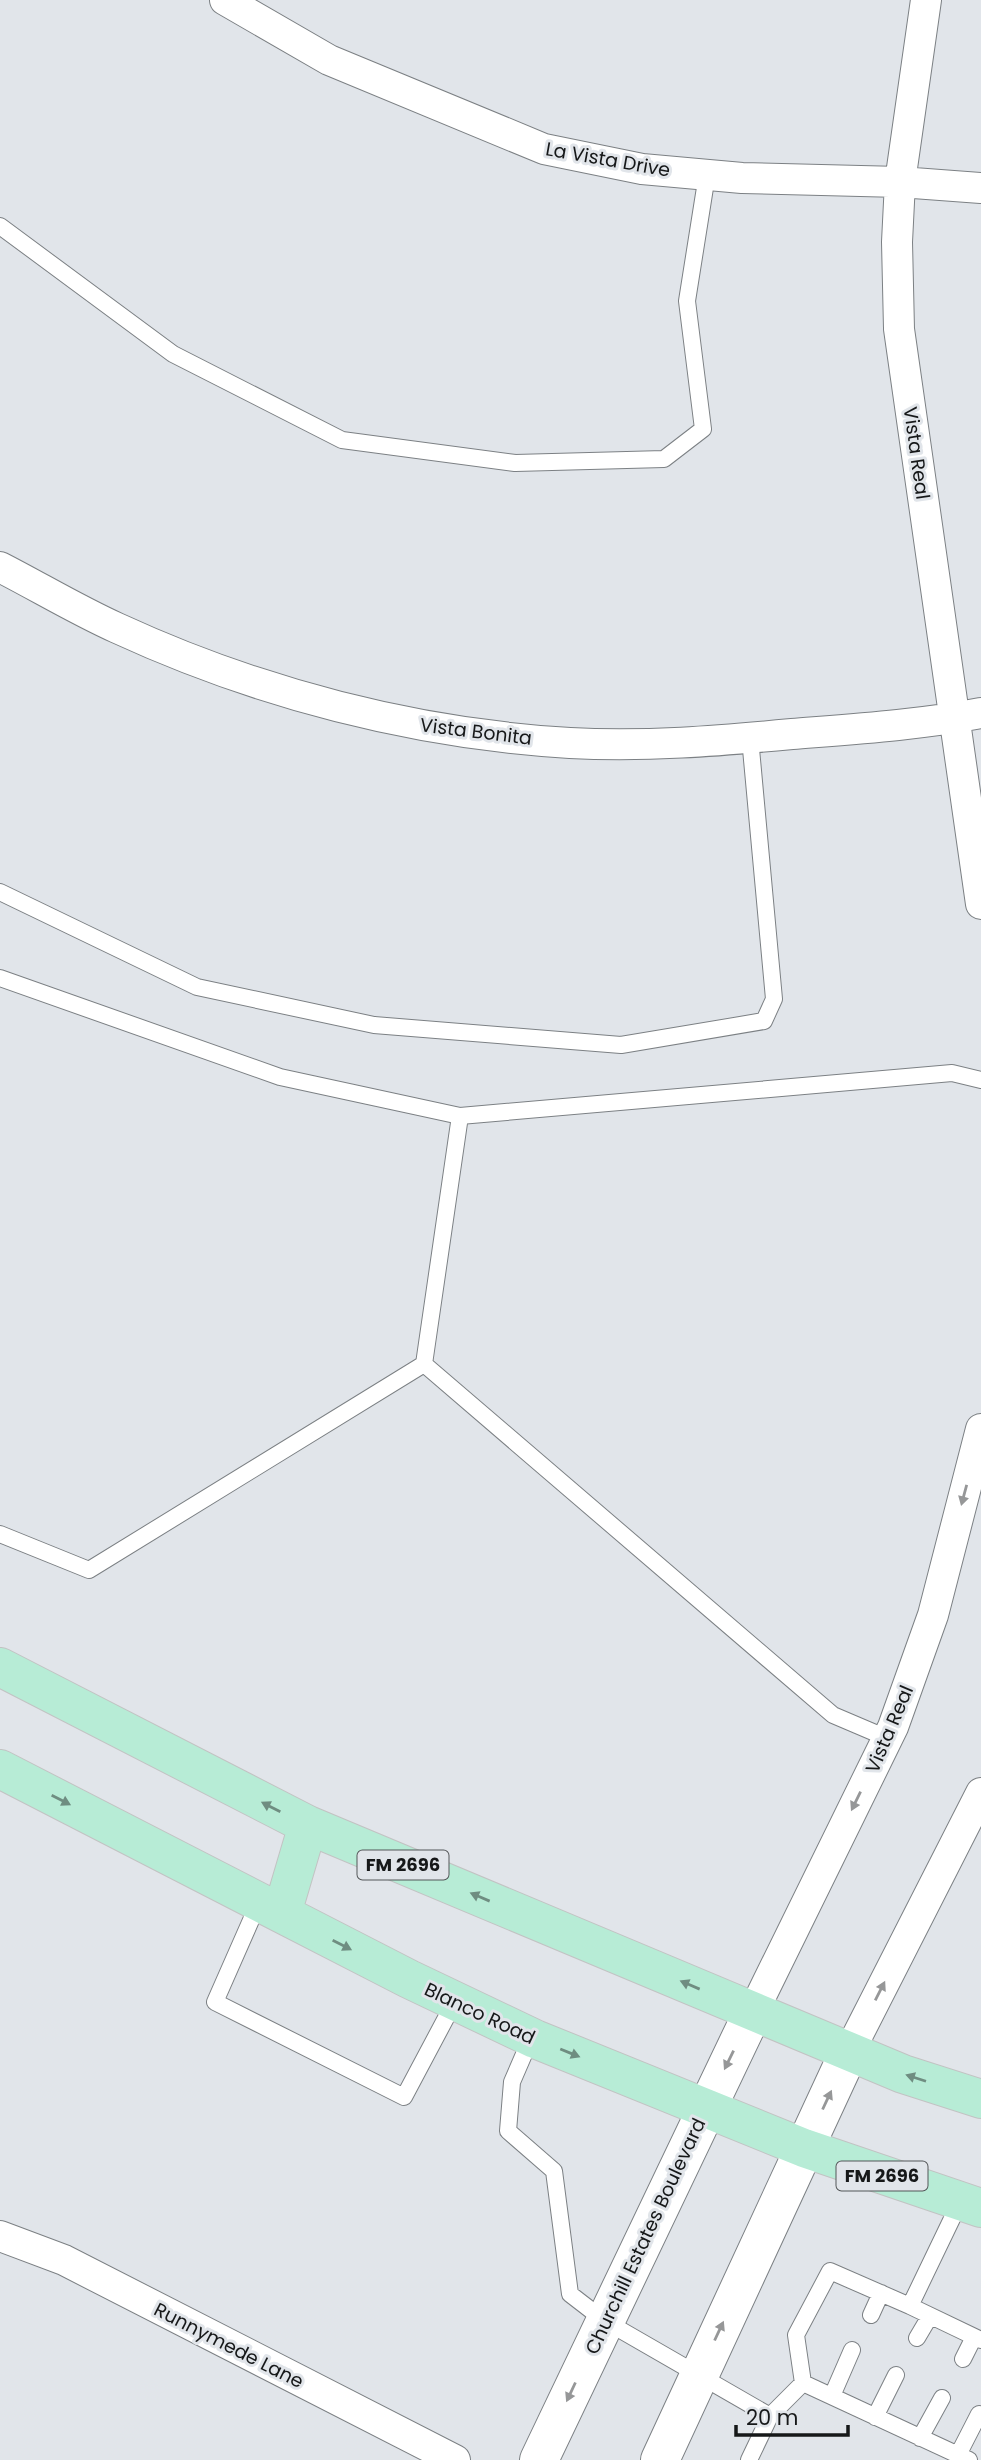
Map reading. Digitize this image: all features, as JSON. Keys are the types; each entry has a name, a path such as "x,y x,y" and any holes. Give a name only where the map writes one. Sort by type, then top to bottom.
{"main road":[{"name":"FM 2696","path":"0,1667 308,1825 849,2052 981,2099"},
{"name":"Blanco Road","path":"6,1777 531,2038 804,2148 971,2205"},
{"path":"271,1907 308,1825"}],"street":[{"name":"La Vista Drive","path":"225,0 329,60 544,149 642,169 707,175 900,182 981,188"},
{"name":"Vista Real","path":"926,0 900,182 897,242 899,328 968,715 981,904"},
{"name":"Vista Bonita","path":"0,567 117,628 242,678 372,715 435,728 570,743 677,744 968,715"},
{"name":"Vista Real","path":"752,2012 887,1738 933,1615 981,1429"},
{"path":"660,2460 849,2052 981,1793"},
{"name":"Churchill Estates Boulevard","path":"539,2460 752,2012"},
{"name":"Runnymede Lane","path":"0,2236 64,2260 454,2460"}],"lane":[{"path":"0,226 173,354 342,440 515,463 664,459 703,429 687,301 707,175"},
{"path":"0,892 197,987 374,1025 621,1045 764,1021 774,999 750,738"},
{"path":"0,978 280,1077 460,1116 952,1073 981,1080"},
{"path":"424,1364 460,1116"},
{"path":"0,1534 89,1570 424,1364"},
{"path":"424,1364 833,1715 887,1738"},
{"path":"271,1907 215,2002 404,2097 455,2001"},
{"path":"531,2038 512,2082 508,2131 554,2171 570,2294 605,2322 770,2416"},
{"path":"910,2306 971,2205"},
{"path":"803,2383 796,2335 830,2271 978,2338 963,2359"},
{"path":"871,2315 881,2293"},
{"path":"917,2338 930,2316"},
{"path":"832,2396 852,2350"},
{"path":"875,2417 896,2375"},
{"path":"803,2383 964,2458 979,2414"},
{"path":"749,2460 770,2416 803,2383"},
{"path":"920,2438 942,2398"}]}
